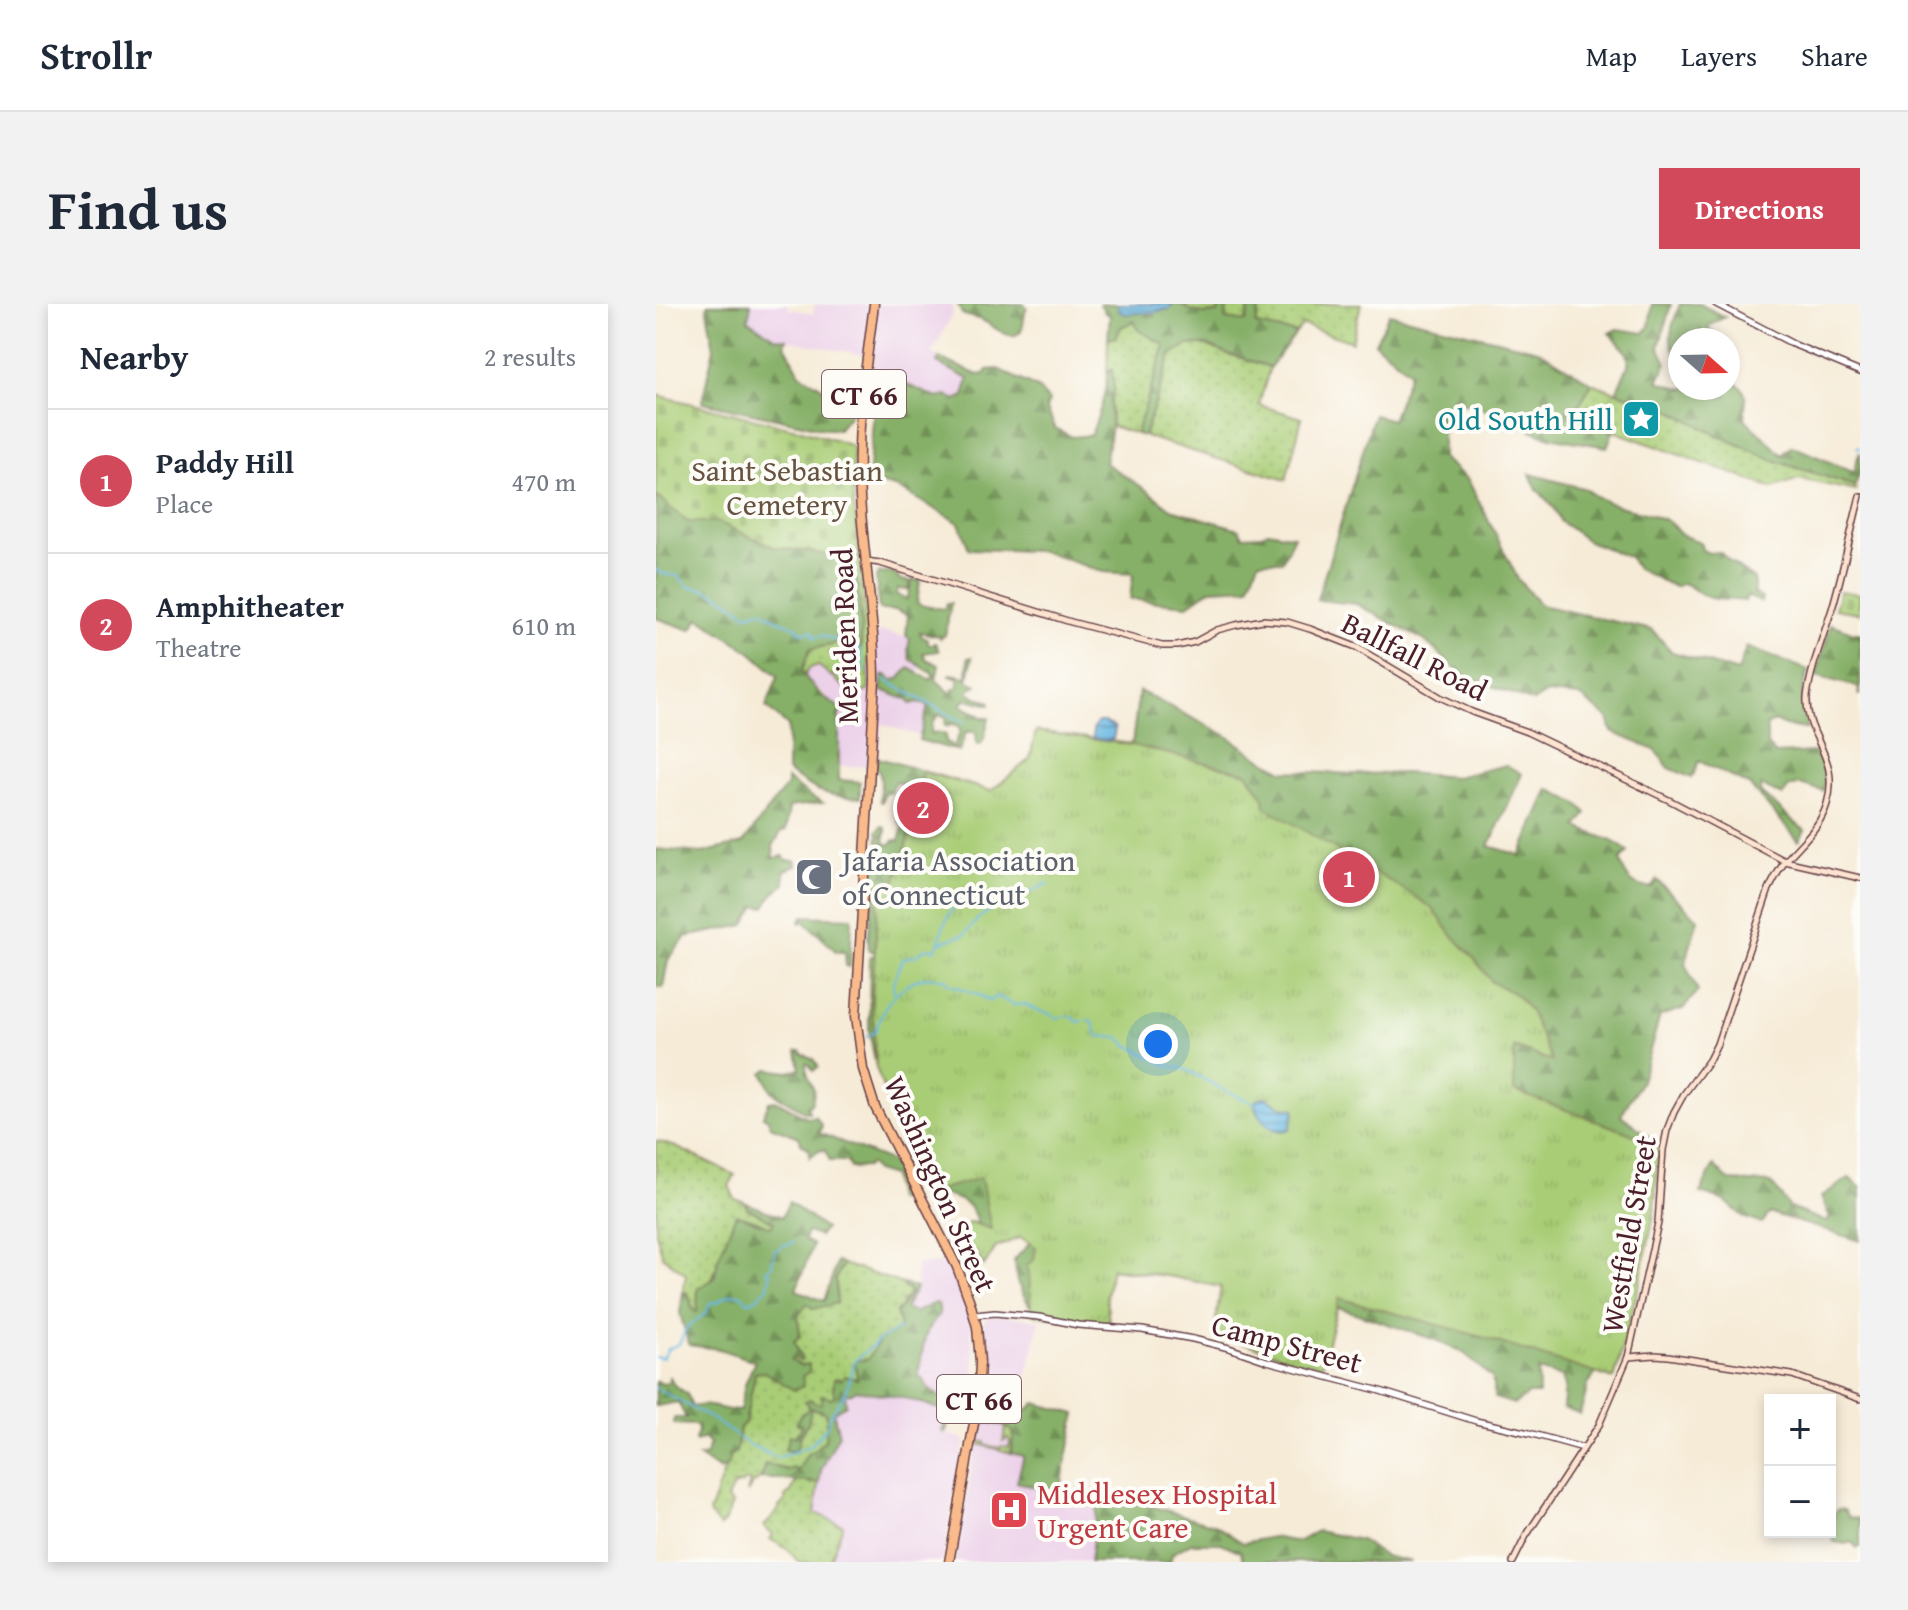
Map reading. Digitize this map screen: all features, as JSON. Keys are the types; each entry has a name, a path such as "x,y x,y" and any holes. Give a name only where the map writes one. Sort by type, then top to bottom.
{"highway":[{"name":"Meriden Road","path":"864,871 875,680 859,453 874,304"},
{"name":"Washington Street","path":"864,871 856,1003 863,1069 880,1118 957,1267 974,1315 979,1349 979,1393 949,1562"}],"main road":[{"name":"Westfield Street","path":"1513,1562 1526,1536 1605,1413 1628,1357 1658,1223 1667,1130 1684,1094 1717,1044 1769,889 1785,861 1814,831 1827,805 1830,791 1828,760 1809,716 1807,697 1860,496"},
{"name":"Ballfall Road","path":"866,561 1162,646 1195,642 1217,630 1263,620 1287,622 1310,629 1356,647 1440,697 1527,732 1707,819 1785,861 1860,878"},
{"path":"1628,1357 1668,1356 1792,1375 1860,1399"}],"street":[{"path":"1716,304 1795,345 1860,372"},
{"name":"Camp Street","path":"974,1315 1012,1314 1193,1339 1476,1421 1583,1448"}],"shaded area":[{"path":"751,304 788,304 787,308 813,314 815,304 952,304 953,313 932,353 939,358 937,363 970,379 962,397 956,400 947,396 937,398 917,387 899,386 886,381 880,373 872,372 874,357 776,338 747,320"},
{"path":"881,631 910,638 910,659 920,666 919,675 909,669 882,691 928,706 919,736 882,724 879,758 875,766 839,766 839,714 805,677 810,649 837,641 861,649"},
{"path":"948,1263 965,1302 971,1327 975,1377 972,1412 951,1409 952,1404 918,1377 924,1340 929,1326 939,1316 927,1305 914,1313 904,1307 916,1288 916,1264"},
{"path":"1003,1316 1040,1320 1015,1423 997,1421 1014,1433 1011,1453 1023,1456 1073,1498 1097,1507 1090,1562 955,1562 984,1398 987,1352 984,1322 986,1318"},
{"path":"856,1390 905,1398 947,1411 943,1432 965,1440 943,1562 829,1562 842,1525 815,1513 821,1470 839,1434 832,1412 845,1394"}],"green space":[{"path":"708,304 751,304 748,320 776,338 787,339 785,345 801,375 821,386 829,396 850,387 850,416 838,429 825,429 702,402 714,348"},
{"path":"958,304 1023,304 1027,308 1019,333 1009,335 982,320 962,314"},
{"path":"1100,304 1184,304 1185,308 1203,314 1218,313 1220,304 1228,304 1225,319 1246,322 1250,304 1260,304 1256,325 1296,333 1270,367 1207,345 1187,345 1171,355 1144,436 1136,434 1165,345 1138,330 1134,321 1121,327 1116,337 1108,339 1110,315"},
{"path":"1184,304 1220,304 1218,313 1203,314 1184,308"},
{"path":"1228,304 1250,304 1246,322 1225,319"},
{"path":"1260,304 1361,304 1352,342 1303,325 1296,333 1256,325"},
{"path":"1652,304 1671,304 1659,347 1667,363 1658,381 1668,384 1668,400 1740,400 1740,386 1746,399 1744,418 1782,455 1792,446 1853,472 1860,452 1860,471 1855,486 1773,460 1713,433 1658,403 1616,392 1629,360 1624,349 1609,333 1617,329 1644,333 1649,327"},
{"path":"1680,304 1700,304 1725,317 1708,328 1672,326"},
{"path":"1389,314 1538,350 1592,383 1577,408 1577,418 1613,432 1607,447 1548,437 1472,404 1452,403 1442,419 1442,458 1468,480 1518,579 1540,605 1652,630 1672,652 1738,672 1746,647 1808,670 1802,696 1807,729 1774,721 1767,726 1767,745 1776,754 1818,752 1824,771 1823,791 1800,784 1788,788 1783,796 1762,786 1760,792 1805,830 1799,841 1749,785 1699,761 1692,778 1669,768 1655,750 1612,732 1608,718 1580,696 1547,693 1533,702 1463,675 1424,640 1356,604 1317,600 1374,415 1392,420 1410,372 1375,343"},
{"path":"1134,321 1138,330 1166,345 1136,434 1111,426 1110,402 1114,389 1111,370 1107,373 1108,339 1116,337 1121,327"},
{"path":"1187,345 1207,345 1270,367 1259,405 1302,418 1286,480 1144,436 1171,355"},
{"path":"939,358 978,375 998,369 1039,389 1049,401 1046,407 1055,428 1072,437 1091,435 1104,397 1107,373 1112,370 1114,390 1110,402 1111,426 1105,463 1171,509 1239,529 1243,536 1261,535 1268,531 1294,536 1282,561 1259,561 1249,587 1211,589 1188,605 1130,599 1133,574 1103,572 1042,551 969,549 959,523 896,487 868,481 877,373 898,386 906,384 937,398 947,396 956,400 964,396 969,379 937,363"},
{"path":"1592,383 1658,403 1713,433 1773,460 1855,486 1856,491 1799,479 1772,488 1577,418 1577,408"},
{"name":"Saint Sebastian Cemetery","path":"656,395 850,445 853,449 853,495 860,559 774,547 718,522 688,522 656,496"},
{"path":"1530,474 1586,489 1612,504 1667,521 1682,535 1700,542 1702,550 1720,552 1754,579 1754,594 1762,598 1761,602 1747,596 1745,601 1710,598 1683,583 1675,587 1637,569 1629,557 1588,541 1560,521 1554,508 1536,488"},
{"path":"656,496 688,522 718,522 774,547 852,558 860,603 861,649 837,641 832,645 810,649 802,671 819,692 842,708 839,714 839,780 860,782 860,798 821,792 787,771 788,726 766,707 778,676 752,653 699,618 691,630 656,618"},
{"path":"852,558 860,559 869,650 869,687 868,691 863,692 847,688 835,679 836,675 832,677 819,666 810,668 805,675 802,671 810,649 832,645 837,641 861,649 860,603"},
{"path":"879,573 893,573 901,580 910,581 908,590 898,589 896,594 907,599 913,579 920,581 917,603 920,605 945,609 947,603 951,603 945,635 940,638 920,632 929,645 935,643 939,651 923,653 926,659 939,665 936,680 952,694 959,678 950,675 967,677 968,658 972,657 968,681 977,685 969,690 969,694 990,702 990,705 967,699 961,704 983,718 989,718 981,744 977,745 976,732 966,732 959,751 953,749 960,732 959,726 945,725 946,717 938,715 932,724 931,734 946,735 946,742 951,744 952,749 919,740 928,706 917,702 911,704 907,699 881,691 882,676 899,679 909,668 931,680 934,675 910,659 910,638 906,636 908,615 897,610 879,610 876,577"},
{"path":"1840,591 1860,594 1859,613 1835,609"},
{"path":"1831,624 1860,633 1860,696 1858,687 1816,676"},
{"path":"1139,691 1226,735 1283,771 1456,777 1506,765 1522,774 1489,846 1520,855 1549,789 1578,804 1587,813 1577,827 1610,840 1628,852 1620,860 1631,881 1652,887 1657,880 1698,919 1685,964 1698,991 1683,1009 1660,1016 1641,1081 1621,1115 1659,1144 1654,1214 1614,1379 1596,1373 1588,1385 1580,1414 1563,1408 1565,1387 1562,1377 1538,1370 1539,1394 1528,1394 1514,1404 1495,1398 1492,1378 1464,1353 1436,1340 1337,1307 1322,1365 1295,1361 1234,1339 1214,1336 1221,1287 1174,1277 1111,1269 1106,1295 1109,1324 1034,1314 1017,1282 1014,1260 1030,1243 1021,1237 996,1247 984,1266 960,1230 970,1222 977,1224 971,1209 960,1200 930,1192 916,1154 895,1120 876,1067 869,1030 870,956 874,956 875,952 869,950 868,937 874,904 872,897 875,894 872,887 875,886 874,861 878,846 882,844 877,840 877,832 882,826 885,827 884,842 889,845 895,840 899,841 903,827 899,821 901,811 895,800 901,796 901,804 905,805 907,789 895,782 891,793 885,793 880,801 881,777 875,766 879,758 991,791 1030,759 1036,731 1132,744"},
{"path":"1036,731 1132,745 1247,773 1264,798 1265,807 1433,909 1492,982 1517,995 1530,1011 1552,1061 1514,1047 1514,1091 1659,1144 1654,1214 1614,1379 1479,1336 1339,1298 1322,1365 1295,1361 1234,1339 1214,1336 1221,1287 1112,1268 1106,1295 1109,1324 1034,1314 1026,1266 1034,1260 1036,1247 1020,1237 996,1247 984,1266 960,1230 970,1222 991,1229 981,1178 930,1192 912,1158 915,1153 895,1120 876,1067 872,998 879,885 895,883 923,772 991,791 1030,759"},
{"path":"787,779 823,803 789,807 786,830 781,832 773,846 774,858 784,856 786,860 795,860 797,865 784,871 785,884 772,895 765,907 756,906 744,925 686,937 668,960 663,987 656,987 656,849 702,853 743,843 787,785"},
{"path":"803,916 852,918 850,967 846,966 845,952 837,952 803,920 801,923"},
{"path":"797,1051 813,1059 818,1067 813,1071 806,1063 814,1091 812,1103 807,1106 809,1112 776,1095 763,1073 768,1069 789,1072 800,1069"},
{"path":"777,1101 808,1118 815,1116 822,1126 819,1133 892,1162 905,1200 896,1200 892,1176 875,1171 870,1164 850,1168 847,1161 830,1161 825,1150 817,1151 810,1157 809,1148 802,1145 799,1137 770,1126 763,1116 769,1102"},
{"path":"656,1141 735,1175 729,1186 735,1199 775,1221 771,1227 737,1214 697,1313 693,1310 688,1293 683,1292 686,1274 663,1257 656,1233"},
{"path":"1714,1165 1729,1181 1771,1183 1790,1208 1827,1222 1830,1217 1821,1197 1849,1178 1860,1187 1860,1241 1770,1213 1762,1223 1745,1218 1725,1201 1700,1193"},
{"path":"744,1202 782,1217 789,1202 825,1229 819,1236 807,1232 804,1240 813,1245 796,1290 824,1301 837,1262 843,1264 835,1279 837,1303 814,1309 807,1304 798,1316 800,1336 794,1341 802,1360 793,1357 791,1360 801,1366 809,1364 809,1372 803,1376 803,1386 794,1390 764,1372 755,1373 736,1452 730,1455 727,1467 719,1470 699,1457 706,1455 710,1444 704,1438 696,1442 697,1425 674,1424 674,1418 686,1418 678,1402 656,1406 656,1380 662,1384 668,1382 670,1377 674,1385 687,1394 692,1407 740,1411 745,1384 755,1361 719,1349 689,1345 680,1313 683,1292 688,1293 693,1310 697,1312 698,1288 714,1279 718,1259 736,1214 771,1227 774,1222 747,1208"},
{"path":"843,1264 903,1284 910,1291 902,1302 900,1328 879,1340 858,1380 841,1381 834,1386 835,1396 820,1404 809,1405 808,1410 801,1414 799,1438 808,1424 811,1408 825,1412 827,1418 826,1440 801,1468 797,1472 765,1465 761,1478 747,1493 750,1481 735,1485 727,1499 732,1504 720,1527 709,1513 730,1455 736,1452 755,1373 764,1371 794,1390 801,1366 791,1360 794,1341 800,1336 798,1316 807,1303 837,1303 835,1279"},
{"path":"903,1284 916,1288 905,1308 914,1313 938,1304 938,1315 925,1338 918,1376 953,1407 946,1433 943,1432 946,1411 905,1398 856,1390 845,1394 846,1405 833,1412 839,1434 821,1470 819,1483 761,1478 765,1464 787,1470 794,1468 797,1472 808,1453 825,1440 825,1412 811,1408 799,1444 793,1452 785,1450 789,1435 794,1437 800,1430 802,1424 797,1424 798,1419 809,1405 805,1401 810,1399 820,1404 822,1395 835,1396 834,1379 841,1380 844,1376 857,1379 855,1361 868,1359 879,1340 900,1328 896,1312 910,1291"},
{"path":"1035,1403 1076,1414 1061,1486 1074,1492 1085,1487 1088,1494 1099,1489 1215,1525 1243,1543 1272,1537 1298,1542 1317,1531 1360,1540 1384,1556 1412,1562 1243,1562 1241,1552 1221,1543 1191,1543 1172,1554 1170,1562 1090,1562 1097,1507 1017,1482 1023,1456 1011,1453 1014,1433 1007,1426 992,1421 1015,1423 1018,1410 1029,1409"},
{"path":"984,1415 1004,1426 984,1422 980,1436"},
{"path":"1006,1427 1014,1433 1011,1453 978,1444 980,1441 985,1445 1009,1447 1008,1438 1003,1441"},
{"path":"796,1481 819,1483 815,1513 843,1525 829,1562 799,1562 787,1549 770,1539 773,1535 764,1527"},
{"path":"1844,1510 1849,1517 1860,1519 1860,1547 1857,1548 1852,1542 1834,1542 1836,1511"}],"water":[{"path":"1118,304 1173,304 1169,309 1155,312 1125,314 1119,311"},
{"path":"1098,722 1114,727 1113,739 1093,738 1093,729"},
{"path":"1266,1097 1282,1107 1295,1109 1290,1129 1272,1128 1263,1120 1254,1103"}],"waterway":[{"path":"656,570 678,576 689,587 705,589 746,614 762,610 797,627 799,631 812,631 814,637 823,636 860,649 865,672"},
{"path":"885,680 964,723"},
{"path":"894,992 903,958 915,956 926,948 935,950 939,943 965,934 979,918 1007,898 1031,892 1049,883"},
{"path":"939,942 956,902 975,888"},
{"path":"866,1037 875,1032 892,997 914,981 927,977 947,979 947,983 990,1001 996,996 1057,1018 1067,1016 1077,1022 1083,1021"},
{"path":"1087,1020 1093,1022 1097,1036 1120,1038 1167,1065 1187,1070 1254,1103"},
{"path":"656,1357 663,1358 668,1349 679,1344 687,1327 705,1314 711,1302 716,1303 734,1294 742,1295 747,1302 760,1296 769,1285 771,1273 766,1270 771,1267 775,1250 793,1242"},
{"path":"656,1388 712,1419 748,1444 777,1458 810,1446 826,1428 832,1412 845,1394 855,1361 879,1340 900,1328"}],"place":[{"name":"Old South Hill","path":"1641,419"},
{"name":"Amphitheater","path":"923,808"},
{"name":"Jafaria Association of Connecticut","path":"814,877"},
{"name":"Paddy Hill","path":"1349,877"},
{"name":"Middlesex Hospital Urgent Care","path":"1009,1510"}]}
